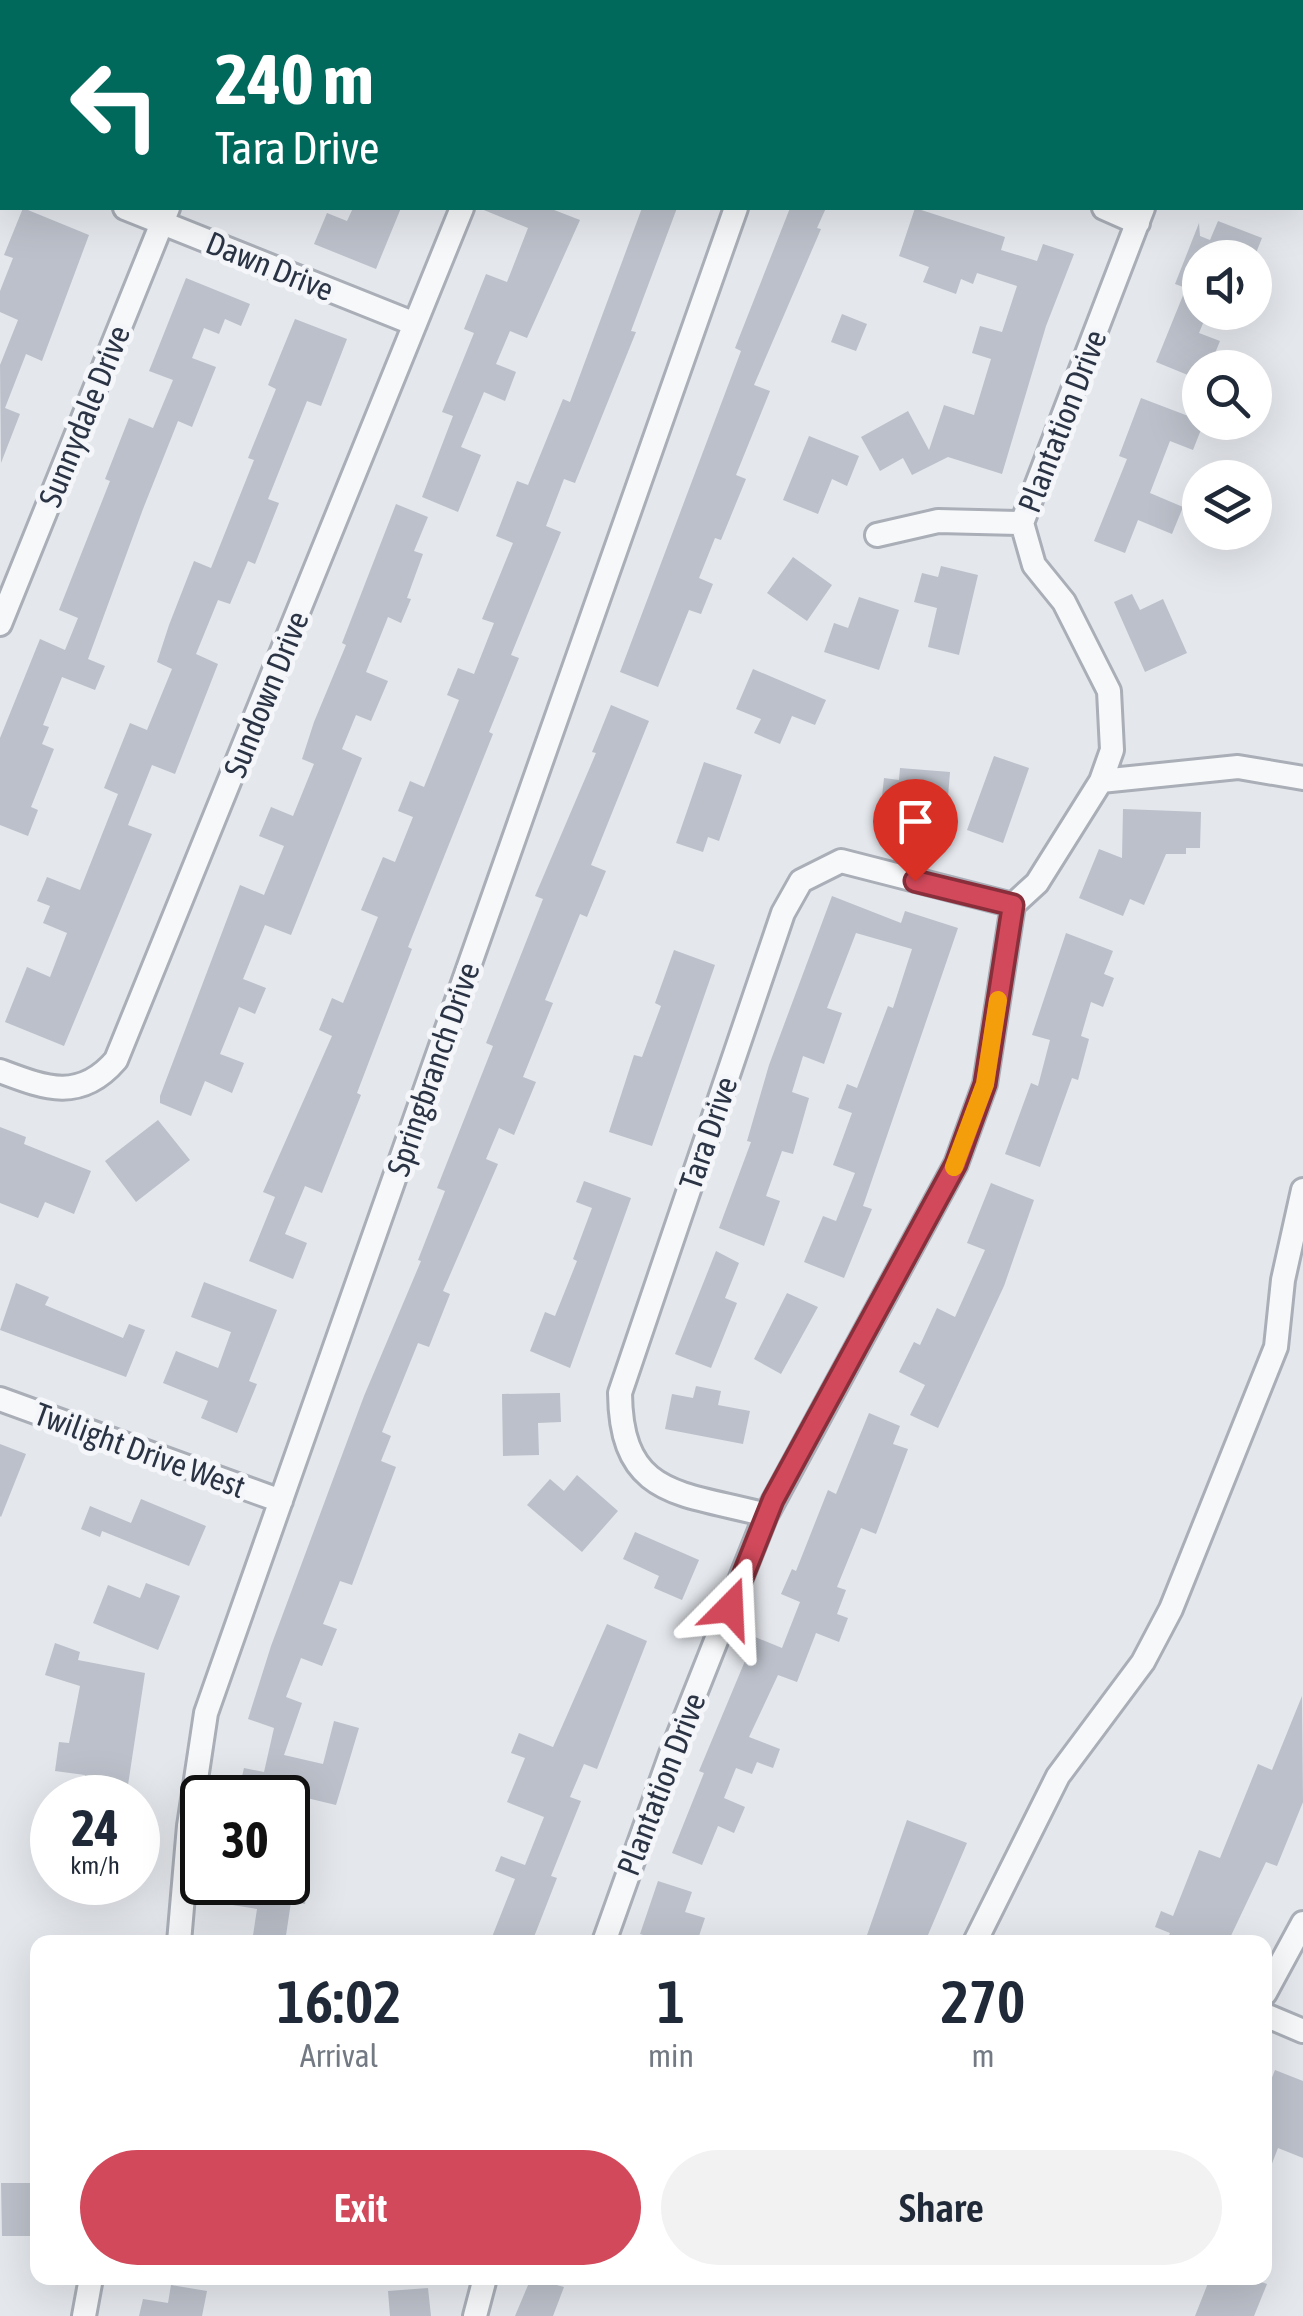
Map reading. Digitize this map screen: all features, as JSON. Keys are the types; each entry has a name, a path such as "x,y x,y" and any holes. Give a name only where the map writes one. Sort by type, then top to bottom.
{"street":[{"name":"Dawn Drive","path":"136,210 165,215 415,324"},
{"name":"Sundown Drive","path":"0,1070 46,1088 66,1090 86,1086 116,1060 461,210"},
{"name":"Springbranch Drive","path":"180,1935 189,1826 206,1713 735,210"},
{"path":"1113,210 1140,216"},
{"name":"Sunnydale Drive","path":"0,624 165,215"},
{"name":"Plantation Drive","path":"606,1935 671,1754 766,1515 956,1164 985,1084 1013,905 1037,883 1102,781 1112,750 1109,691 1064,602 1034,564 1022,523 1140,216"},
{"path":"877,536 938,521 1022,523"},
{"path":"1102,781 1238,766 1303,778"},
{"name":"Tara Drive","path":"766,1515 657,1484 638,1468 622,1438 620,1394 783,912 800,881 841,861 1013,905"},
{"path":"978,1935 1058,1776 1143,1662 1170,1609 1276,1347 1282,1280 1303,1190"},
{"name":"Twilight Drive West","path":"0,1399 281,1501"},
{"path":"1272,1979 1303,1923"},
{"path":"1272,2018 1303,2031"},
{"path":"84,2316 89,2285"},
{"path":"474,2316 484,2285"}],"building":[{"path":"22,210 89,235 42,361 26,354 5,408 20,414 1,463 0,365 18,320 0,312 0,291 13,258 4,255"},
{"path":"352,210 400,210 376,269 314,244 327,213 347,221"},
{"path":"484,210 554,210 580,220 527,338 510,331 496,364 516,372 505,401 484,392 461,447 481,455 458,512 422,497 453,416 442,412 474,333 464,329 486,274 507,282 528,228"},
{"path":"641,210 676,210 631,331 636,332 575,483 564,479 546,526 561,532 511,655 519,658 408,947 412,949 357,1093 361,1095 322,1193 305,1186 285,1234 307,1243 293,1279 249,1261 275,1197 263,1192 332,1036 319,1030 332,998 343,1003 378,917 361,910 383,857 395,862 413,817 398,811 410,781 424,787 459,700 447,695 458,668 474,674 494,623 482,619 513,543 496,536 517,481 528,485 563,399 570,402"},
{"path":"789,210 825,210 817,228 821,229 754,385 770,391 736,475 746,479 721,540 715,538 699,578 713,584 701,614 689,610 658,687 620,672 741,351 735,348"},
{"path":"914,210 1005,237 1001,250 1037,261 1043,244 1074,254 1046,326 1002,474 948,457 912,475 903,458 880,471 861,437 908,411 929,450 944,405 974,415 991,359 972,353 980,326 1002,332 1017,286 977,273 973,284 961,279 956,294 923,282 929,267 899,256"},
{"path":"1218,221 1262,238 1261,240 1210,240"},
{"path":"1199,223 1200,236 1210,240 1192,240"},
{"path":"1182,266 1182,287 1175,284"},
{"path":"186,278 250,304 241,326 225,319 219,334 204,328 192,358 216,367 192,427 178,421 143,509 88,659 105,666 95,690 62,677 43,725 49,727 42,744 54,749 31,807 38,810 28,836 0,825 0,738 40,639 65,650 78,618 59,610 110,481 105,479 129,418 153,428 173,380 149,371"},
{"path":"1182,298 1182,330 1200,330 1199,333 1220,341 1216,350 1182,350 1182,373 1156,362"},
{"path":"842,314 867,324 856,351 831,342"},
{"path":"295,319 347,339 321,406 307,401 268,499 279,503 255,564 248,561 230,604 218,600 196,654 218,664 175,774 152,765 128,825 152,834 64,1046 5,1022 27,967 50,977 67,933 43,923 50,906 37,901 47,877 80,890 118,794 104,788 130,723 147,730 172,669 157,662 169,625 194,561 211,568 254,460 248,458 276,389 268,385"},
{"path":"1141,398 1182,414 1182,440 1197,440 1193,450 1170,441 1150,493 1182,507 1172,534 1138,520 1125,553 1094,541 1127,459 1119,456"},
{"path":"809,436 859,456 847,486 832,479 818,514 783,500"},
{"path":"396,504 428,517 414,551 423,554 407,598 411,599 401,623 388,617 366,672 388,681 371,721 356,715 342,749 362,758 291,935 265,925 243,979 266,988 255,1014 239,1007 220,1054 244,1063 232,1093 205,1081 191,1116 160,1103 160,1096 240,885 264,895 284,846 259,836 271,807 293,816 314,764 302,759 314,722"},
{"path":"793,557 832,585 807,621 767,593"},
{"path":"941,566 978,575 959,655 928,647 937,608 914,602 922,573 938,577"},
{"path":"1132,594 1140,610 1163,599 1187,653 1145,672 1114,602"},
{"path":"859,597 899,610 879,670 824,652 834,623 848,628"},
{"path":"753,669 826,700 815,725 792,716 780,744 754,733 761,719 736,709"},
{"path":"611,705 649,721 591,865 606,871 587,917 580,914 545,1000 553,1003 523,1077 536,1082 514,1135 499,1128 486,1159 498,1164 443,1291 450,1294 429,1347 418,1343 382,1432 391,1436 381,1461 396,1467 352,1585 340,1581 323,1624 337,1629 322,1666 301,1658 286,1697 302,1703 284,1755 323,1764 334,1721 359,1728 336,1805 310,1799 310,1775 242,1775 244,1768 264,1772 274,1728 248,1719 271,1646 364,1396 421,1261 418,1260 445,1191 437,1188 493,1046 486,1043 543,899 535,896 596,753 592,752"},
{"path":"994,756 1029,768 1003,843 967,830"},
{"path":"704,762 742,775 719,841 708,837 703,852 676,843"},
{"path":"900,768 950,772 946,821 880,815 884,778 899,780"},
{"path":"1123,809 1201,812 1200,848 1186,848 1186,854 1166,854 1144,905 1130,899 1123,916 1079,898 1099,849 1122,858"},
{"path":"832,896 901,923 905,911 958,928 863,1206 872,1209 844,1278 804,1262 823,1216 836,1221 855,1173 833,1165 852,1113 838,1108 847,1084 857,1088 888,1006 893,1008 912,949 856,933 827,1008 842,1013 824,1064 803,1056 792,1092 809,1098 793,1154 782,1151 766,1196 780,1201 764,1246 719,1228 751,1142 747,1141 769,1065"},
{"path":"1066,933 1113,951 1104,974 1114,978 1103,1007 1091,1002 1081,1036 1089,1039 1078,1080 1072,1078 1040,1167 1005,1154 1031,1083 1038,1086 1050,1040 1032,1035"},
{"path":"674,950 715,965 652,1146 609,1132 634,1055 642,1057 661,1006 655,1003"},
{"path":"158,1120 190,1160 136,1202 105,1161"},
{"path":"0,1127 26,1137 24,1144 91,1171 74,1214 45,1202 38,1218 0,1203"},
{"path":"584,1181 631,1198 570,1368 530,1351 545,1312 555,1316 577,1261 573,1259 592,1208 576,1202"},
{"path":"991,1183 1034,1200 1004,1286 938,1428 910,1415 925,1385 899,1372 914,1342 920,1345 937,1308 955,1317 985,1250 967,1243"},
{"path":"716,1251 739,1263 725,1298 737,1303 711,1368 675,1354"},
{"path":"204,1282 277,1310 249,1381 257,1384 237,1433 201,1418 208,1401 163,1383 176,1351 218,1368 231,1332 191,1317"},
{"path":"16,1283 49,1297 45,1305 123,1338 129,1324 145,1330 126,1377 0,1330"},
{"path":"787,1293 818,1307 781,1374 754,1359"},
{"path":"696,1386 721,1391 718,1405 750,1411 743,1444 665,1429 672,1394 693,1398"},
{"path":"560,1393 561,1422 538,1423 539,1455 503,1456 502,1394"},
{"path":"869,1413 900,1426 893,1444 908,1449 876,1534 861,1528 837,1587 846,1590 837,1614 848,1618 839,1642 816,1633 797,1682 778,1675 749,1737 780,1749 773,1768 757,1762 752,1774 736,1768 724,1798 745,1807 734,1833 718,1826 702,1865 672,1853 704,1773 699,1771 755,1637 782,1648 800,1602 781,1594 792,1569 796,1571 828,1490 836,1494"},
{"path":"0,1444 26,1454 1,1517 0,1516"},
{"path":"577,1475 618,1511 582,1552 527,1505 550,1479 564,1491"},
{"path":"141,1499 206,1526 189,1566 102,1531 100,1537 81,1529 90,1506 131,1523"},
{"path":"635,1532 699,1560 682,1600 654,1588 659,1576 623,1559"},
{"path":"146,1583 180,1596 158,1650 93,1623 108,1585 140,1598"},
{"path":"607,1624 647,1641 597,1769 584,1764 570,1797 581,1801 551,1876 557,1878 535,1935 493,1935 515,1879 495,1871 501,1856 525,1865 544,1817 507,1802 525,1758 511,1753 519,1733 553,1747"},
{"path":"55,1643 80,1652 78,1660 145,1673 129,1775 55,1771 59,1742 69,1743 80,1686 45,1675"},
{"path":"1302,1696 1303,1802 1277,1866 1266,1862 1231,1935 1169,1935 1155,1927 1161,1911 1173,1916 1199,1850 1220,1858 1258,1764 1272,1770"},
{"path":"907,1820 967,1843 928,1935 867,1935"},
{"path":"658,1881 692,1892 685,1912 705,1918 699,1935 640,1934"},
{"path":"232,1905 291,1905 286,1935 253,1935 257,1909"},
{"path":"1275,2070 1303,2081 1303,2158 1278,2148 1272,2164"},
{"path":"1,2183 30,2183 30,2236 2,2236"},
{"path":"171,2285 207,2291 202,2316 139,2316 143,2299 168,2303"},
{"path":"528,2285 564,2287 553,2316 515,2316"},
{"path":"1207,2285 1267,2285 1254,2316 1195,2316"},
{"path":"428,2288 431,2316 390,2316 388,2291"}],"slow traffic":[{"path":"954,1167 985,1084 998,1000"}],"route":[{"path":"730,1608 773,1500 956,1164 985,1084 1013,905 915,881"}]}
